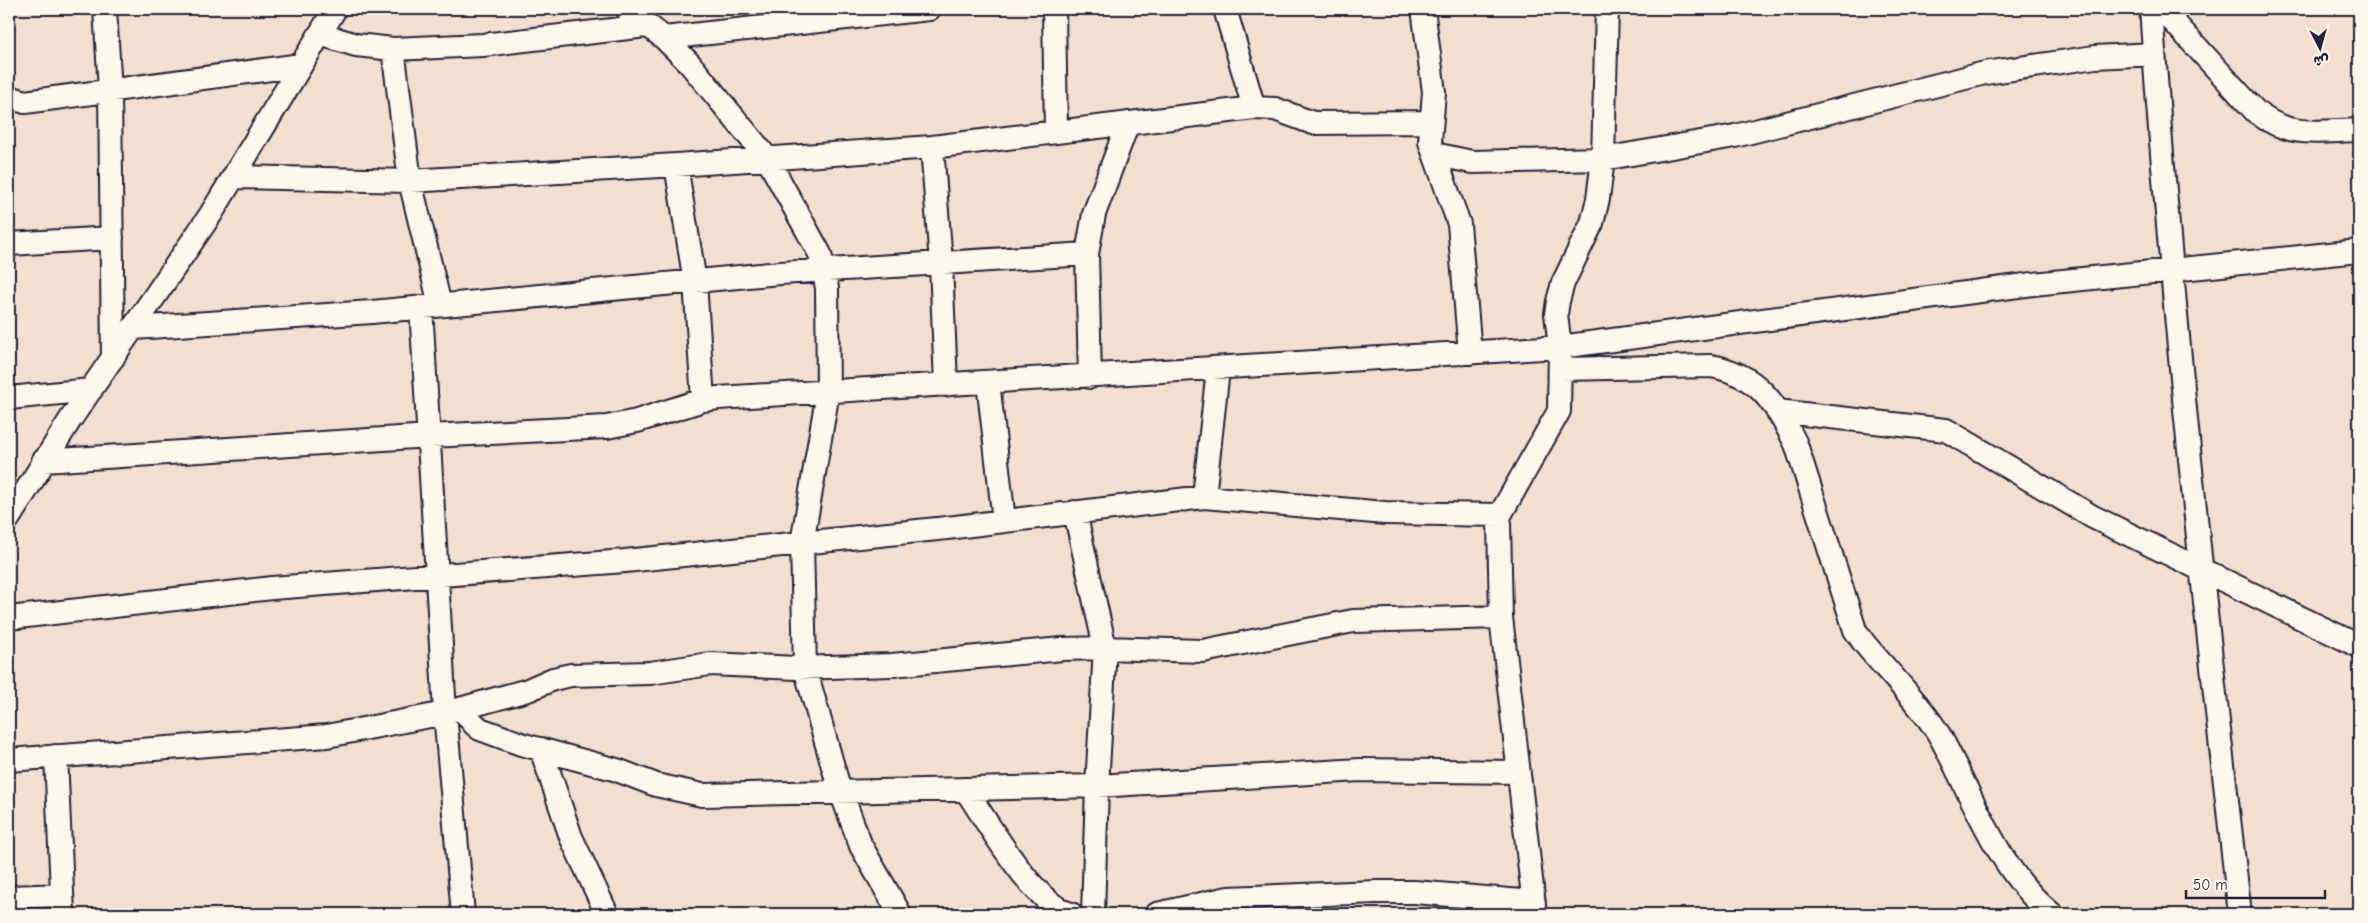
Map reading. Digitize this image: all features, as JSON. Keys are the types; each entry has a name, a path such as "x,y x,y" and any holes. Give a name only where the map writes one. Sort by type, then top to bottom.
{"street":[{"path":"105,9 110,91 113,358"},
{"path":"9,518 43,461 235,177 335,9"},
{"path":"627,9 690,64 767,158 817,246 825,270 827,288 828,392 802,543 805,668 841,791 869,863 900,914"},
{"path":"320,34 356,45 393,49 483,45 655,32 855,13 929,9"},
{"path":"1054,9 1056,131"},
{"path":"1225,9 1254,108"},
{"path":"1423,9 1434,92 1430,122 1430,142 1460,224 1470,353"},
{"path":"1156,914 1228,898 1376,892 1414,892 1535,908 1501,617 1500,515 1556,418 1560,404 1560,358 1556,314 1563,283 1592,223 1598,198 1603,159 1607,9"},
{"path":"2151,9 2171,270 2200,569 2240,914"},
{"path":"2162,9 2256,112 2270,123 2282,129 2298,132 2359,130"},
{"path":"393,49 410,181 430,306 430,436 437,576 454,711 463,914"},
{"path":"1434,154 1472,162 1603,159 1735,136 1985,73 2094,57 2154,54"},
{"path":"9,97 25,102 301,65"},
{"path":"235,177 410,181 676,165 932,147 1254,108 1275,109 1313,123 1430,122"},
{"path":"1090,377 1087,254 1094,214 1128,123"},
{"path":"932,147 941,263 946,385"},
{"path":"676,165 695,282 704,400"},
{"path":"9,244 112,238"},
{"path":"1560,358 2033,284 2359,252"},
{"path":"134,328 430,306 825,270 1087,254"},
{"path":"43,461 430,436 606,428 637,421 704,400 1470,353 1694,366 1732,370 1752,381 1777,410 1796,444 1856,630 1864,643 1934,727 1976,811 2026,891 2052,914"},
{"path":"1204,497 1218,369"},
{"path":"988,382 1004,521"},
{"path":"9,398 91,390"},
{"path":"1777,410 1946,430 2093,517 2359,646"},
{"path":"9,618 227,592 625,561 1004,521 1204,497 1385,513 1500,515"},
{"path":"1075,512 1105,648 1097,786 1093,914"},
{"path":"9,760 328,736 454,711 528,690 553,679 571,675 650,674 710,664 805,668 892,665 1042,650 1105,648 1203,651 1353,620 1501,617"},
{"path":"454,711 480,729 541,750 617,770 656,786 693,794 1097,786 1360,770 1518,772"},
{"path":"541,750 571,837 607,914"},
{"path":"9,897 63,905 56,756"},
{"path":"965,789 1036,891 1054,908 1071,914"}]}
